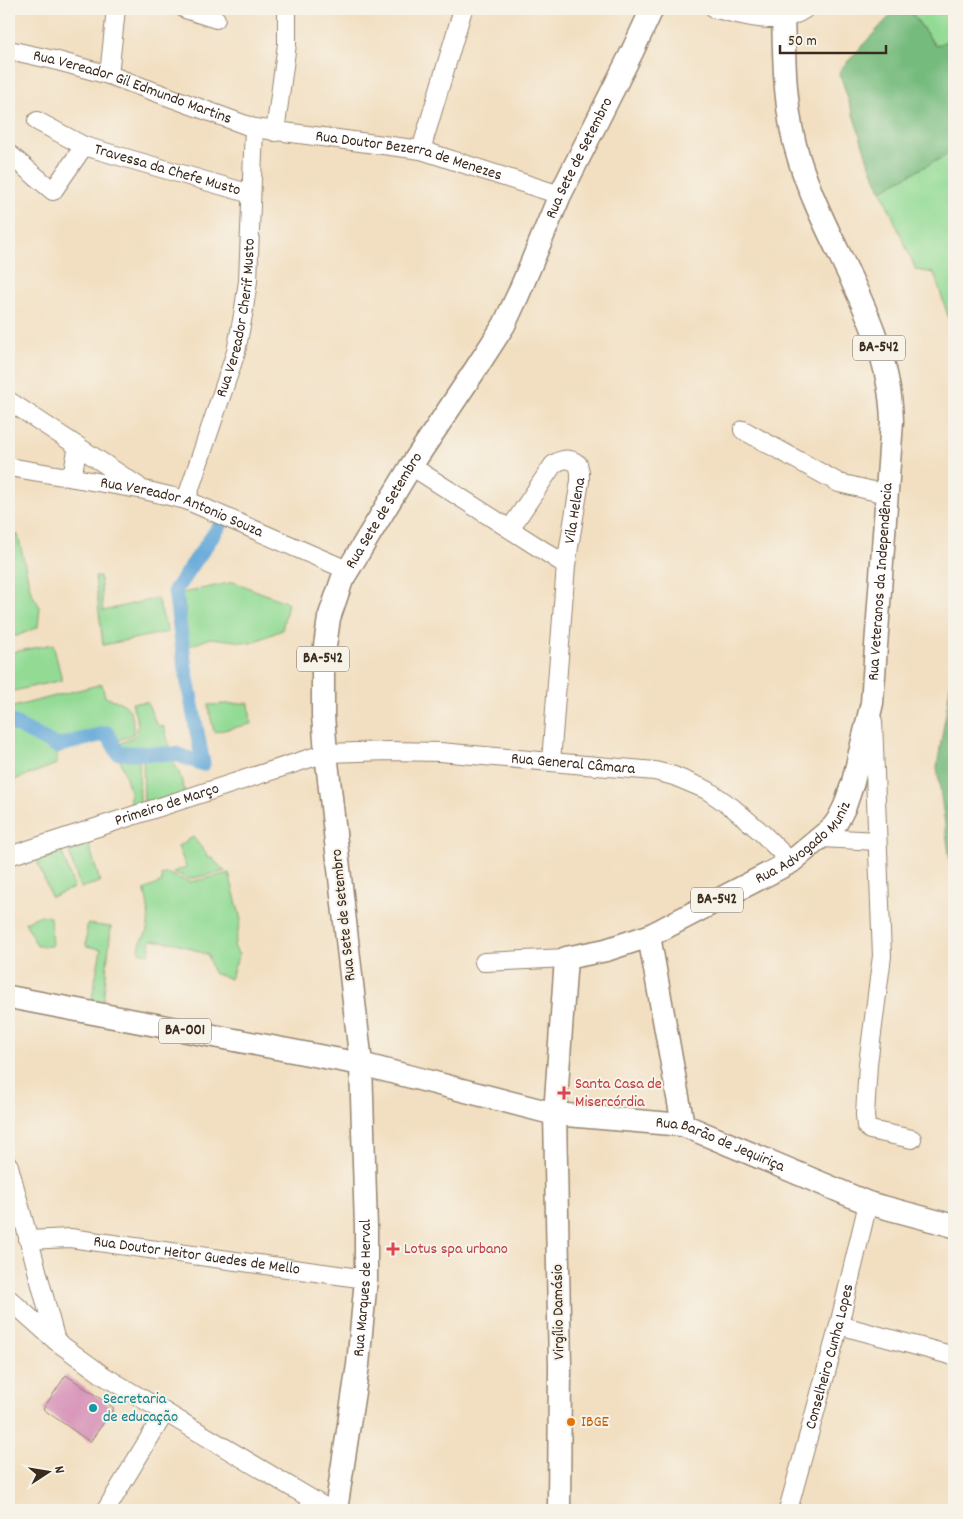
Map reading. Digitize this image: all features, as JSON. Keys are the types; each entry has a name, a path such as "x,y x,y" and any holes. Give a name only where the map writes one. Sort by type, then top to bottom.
{"main road":[{"name":"Rua Sete de Setembro","path":"361,1064 326,753 322,688 325,637 334,600 347,570 504,325 560,195 652,9"},
{"name":"Rua Veteranos da Independência","path":"783,13 788,106 799,159 816,204 864,303 880,352 892,399 872,703"},
{"name":"Rua Advogado Muniz","path":"566,958 606,950 649,936 791,862 822,838 838,820 845,806 853,782 872,703"},
{"path":"649,936 683,1125"},
{"name":"Virgílio Damásio","path":"559,1510 560,1367 555,1114 566,958"},
{"name":"BA-001","path":"9,997 361,1064"},
{"name":"Rua Barão de Jequiriça","path":"361,1064 555,1114 683,1125 868,1203 954,1226"},
{"name":"Rua Marques de Herval","path":"336,1510 358,1365 366,1279 361,1064"}],"street":[{"path":"109,75 116,9"},
{"path":"186,9 216,19"},
{"path":"275,132 287,44 287,9"},
{"path":"421,150 463,9"},
{"path":"715,9 762,19 783,13 794,15 805,9"},
{"name":"Rua Vereador Gil Edmundo Martins","path":"9,51 62,62 109,75 254,128"},
{"name":"Travessa da Chefe Musto","path":"38,120 84,146 251,194"},
{"name":"Rua Doutor Bezerra de Menezes","path":"254,128 421,150 560,195"},
{"name":"Rua Vereador Cherif Musto","path":"186,500 236,352 244,316 248,281 254,128"},
{"path":"9,154 53,191 84,146"},
{"path":"9,401 144,490"},
{"path":"743,430 839,483 886,494"},
{"path":"72,477 78,446"},
{"name":"Vila Helena","path":"412,466 510,529 566,565 580,481 579,467 575,462 566,459 558,461 553,465 510,529"},
{"name":"Rua Vereador Antonio Souza","path":"9,467 144,490 186,500 347,570"},
{"path":"551,762 566,565"},
{"name":"Rua Veteranos da Independência","path":"872,703 882,956 868,1064 865,1122 870,1130 912,1139"},
{"name":"Rua General Câmara","path":"326,753 440,752 654,771 691,782 733,808 761,832 791,862"},
{"name":"Primeiro de Março","path":"9,856 326,753"},
{"path":"822,838 877,841"},
{"path":"484,962 566,958"},
{"path":"9,1166 56,1341"},
{"name":"Conselheiro Cunha Lopes","path":"788,1510 839,1325 868,1203"},
{"name":"Rua Doutor Heitor Guedes de Mello","path":"28,1240 70,1238 366,1279"},
{"path":"9,1299 56,1341 104,1376 330,1510"},
{"path":"839,1325 954,1356"},
{"path":"106,1510 164,1412"}],"green space":[{"path":"898,9 909,9 935,46 954,38 954,151 881,190 868,161 839,71"},
{"path":"909,9 954,9 954,38 936,46"},
{"path":"954,151 954,334 934,273 916,270 881,190"},
{"path":"9,535 18,535 31,592 40,607 38,627 17,636 9,636"},
{"path":"100,576 103,611 157,598 168,632 103,645 95,577"},
{"path":"234,582 288,603 282,630 251,643 211,638 184,648 186,612 182,593"},
{"path":"53,644 62,680 9,692 9,653"},
{"path":"954,662 954,890 937,767"},
{"path":"102,684 105,697 120,702 128,708 132,718 133,734 108,745 106,733 91,734 57,746 57,764 9,782 9,708"},
{"path":"147,702 157,725 164,727 171,752 145,753 127,748 117,751 112,748 136,735 138,724 132,703"},
{"path":"249,703 251,724 214,732 208,705"},
{"path":"131,750 139,755 140,803 130,806 130,790 118,753"},
{"path":"171,756 180,775 186,796 150,807 144,802 143,759"},
{"path":"193,837 207,855 206,857 211,857 225,871 189,879 173,872 186,867 178,846"},
{"path":"89,845 100,882 80,888 69,852"},
{"path":"60,846 74,888 51,897 34,853"},
{"path":"166,873 190,882 229,873 241,920 234,946 239,955 230,979 213,973 208,955 176,943 151,940 149,954 139,952 140,944 147,930 148,921 144,890 162,882 161,875"},
{"path":"41,915 50,917 52,946 37,946 25,922"},
{"path":"87,924 111,927 103,1004 91,1003 101,949 86,946"}],"building":[{"name":"Secretaria de educação","path":"66,1375 114,1408 90,1442 43,1409"}],"waterway":[{"path":"203,764 185,667 175,590 223,521"},
{"path":"9,721 57,746 107,733 118,753 176,754 203,764"}],"place":[{"name":"Santa Casa de Misercórdia","path":"564,1093"},
{"name":"Lotus spa urbano","path":"393,1249"},
{"name":"Secretaria de educação","path":"93,1408"},
{"name":"IBGE","path":"571,1422"}]}
